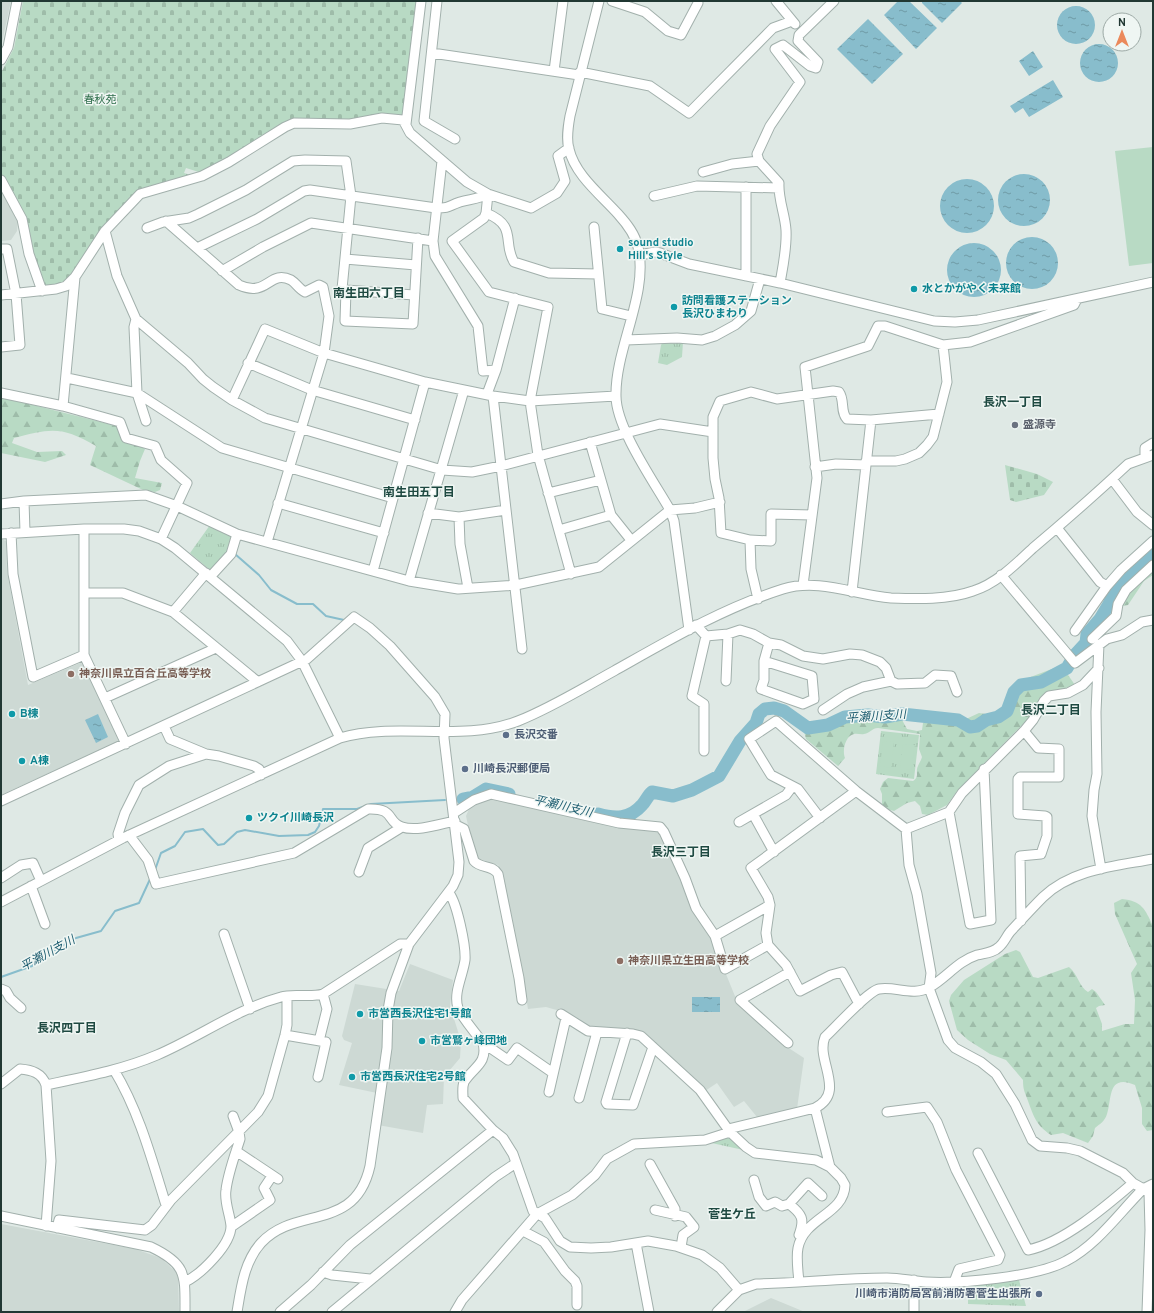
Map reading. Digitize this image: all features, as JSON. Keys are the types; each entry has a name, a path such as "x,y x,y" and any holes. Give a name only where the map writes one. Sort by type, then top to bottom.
{"street":[{"path":"1,60 8,46 17,1"},
{"path":"406,124 421,1"},
{"path":"437,1 424,121 455,139"},
{"path":"554,72 563,1"},
{"path":"600,1 570,116 568,131 569,148 574,163 626,224 637,243 640,255 640,274 616,396 618,408 627,433 670,510 676,532 692,627 706,636 728,634 740,630 753,634 769,643 781,645 803,656 823,659 850,654 862,655 880,662 886,668 891,681"},
{"path":"612,1 645,12 668,31 681,35 698,3"},
{"path":"776,1 792,21 802,30"},
{"path":"780,283 785,250 786,230 779,183 759,161 757,154 763,139 800,82 775,49 782,45 813,68 816,68 818,62 798,41 799,35 802,30 834,1"},
{"path":"432,53 554,72 580,74 650,86 689,113 773,28 792,21"},
{"path":"1,295 42,291 66,286 75,277 105,231 140,194 202,176 229,162 285,126 294,123 350,124 382,118 403,120 410,133 467,182 488,194 531,208 557,193 565,181 558,156 569,148"},
{"path":"147,228 166,221 198,214 246,190 293,161 346,161 351,196 342,289 414,295"},
{"path":"442,161 433,241 435,256 478,326 483,371 496,370"},
{"path":"703,172 732,164 759,161"},
{"path":"1,180 22,219 29,254 42,291"},
{"path":"654,196 697,186 779,188"},
{"path":"746,187 746,276"},
{"path":"198,248 257,219 304,191 310,190 436,208 450,208 460,202 479,199 488,194"},
{"path":"488,194 484,218 452,241 489,292 548,307 530,401 538,456 571,574"},
{"path":"486,213 494,216 508,230 510,256 514,262 549,273 598,274"},
{"path":"166,221 239,286 251,290 257,289 279,277 292,280 298,289 305,292 319,285 323,287 329,316 324,353 267,542"},
{"path":"222,271 263,247 311,223 433,241"},
{"path":"594,227 602,309 631,316"},
{"path":"105,231 117,276 136,319 188,363 203,380 232,400 265,418 442,470 472,472 501,466 660,424 713,432"},
{"path":"346,290 346,321 413,324 418,238"},
{"path":"1,347 20,345 16,294 4,249"},
{"path":"640,255 655,252 660,253 689,264 760,278 934,321 955,322 978,320 1153,282"},
{"path":"345,259 416,265"},
{"path":"63,406 75,277"},
{"path":"626,340 677,338 702,340 715,336 735,325 751,311 760,278"},
{"path":"514,298 490,395 501,466 516,585 522,649"},
{"path":"803,585 817,478 805,367 868,346 878,326 885,326 943,345 970,342 1074,305 1076,299"},
{"path":"136,319 134,327 137,393 146,421"},
{"path":"232,400 265,329 324,353 425,382 490,395 530,401 616,396"},
{"path":"815,467 836,464 896,461 906,459 918,453 927,445 933,436 947,382 943,345"},
{"path":"248,363 312,390 415,420"},
{"path":"66,378 137,393 222,448 393,498"},
{"path":"373,572 425,382"},
{"path":"812,515 771,514 771,541 750,540 721,533 720,502 715,479 713,432 715,411 723,400 751,392 777,399 833,391 839,388 844,417 847,420 871,420 939,414"},
{"path":"408,582 442,470 464,390"},
{"path":"1,393 63,406 120,422 126,438 155,446 161,460 187,483 161,539"},
{"path":"852,592 871,420"},
{"path":"590,442 611,515 631,540"},
{"path":"1,902 129,835 340,738 355,734 378,732 485,729 518,721 594,683 692,627 783,590 803,585 820,585 852,592 907,599 939,597 974,591 1001,575 1057,528 1128,464 1149,456 1145,448 1153,443"},
{"path":"1112,479 1137,512 1153,525"},
{"path":"548,493 601,480"},
{"path":"1,504 24,501 140,494 154,497 177,506 237,534 408,582 458,589 516,585 599,567 670,510 695,508 720,502"},
{"path":"24,501 25,532"},
{"path":"278,503 384,533"},
{"path":"428,513 460,517 506,510"},
{"path":"559,530 611,515"},
{"path":"460,517 460,544 468,588"},
{"path":"1057,528 1100,582 1107,586"},
{"path":"84,529 84,655 126,744"},
{"path":"1,534 84,529 124,529 139,531 161,539 208,575 287,641 302,661 340,738"},
{"path":"11,533 13,574 33,677 84,655"},
{"path":"173,612 208,575 231,554 237,534"},
{"path":"750,540 751,569 758,599"},
{"path":"1075,631 1120,570 1153,541"},
{"path":"1001,575 1075,663 1096,641 1116,616 1118,604 1126,590 1153,565"},
{"path":"84,593 123,593 173,612 258,682"},
{"path":"1,801 302,661 354,617 370,628 390,646 435,697 445,714 444,731 459,867 457,879 449,893 409,944 397,974 389,1001 387,1048 370,1166 363,1188 354,1200 343,1208 284,1228 270,1235 262,1243 248,1263 241,1287 237,1312"},
{"path":"1096,641 1122,635 1135,625 1153,620"},
{"path":"726,681 728,634"},
{"path":"704,751 704,704 692,696 706,636"},
{"path":"1096,641 1099,668 1096,712 1097,774 1092,816 1101,869"},
{"path":"764,661 812,676 814,699 803,704 761,689 764,680 764,661 769,643"},
{"path":"105,698 216,648"},
{"path":"906,829 949,812 962,793 984,769 1024,731 1049,696 1068,693 1083,685 1099,668"},
{"path":"823,710 847,694 863,687 891,681 897,684 925,683 935,675 951,676 957,692"},
{"path":"820,818 798,789 771,775 749,739 776,721 856,791 906,829 909,865 917,894 931,972 929,988 948,1040 955,1048 981,1062 996,1074 1015,1104 1032,1140 1040,1146 1080,1151 1123,1173 1133,1183 1149,1193 1151,1230 1147,1312"},
{"path":"164,726 170,739 206,754 219,756 254,766 259,769 261,775"},
{"path":"1021,921 1020,856 1041,854 1047,836 1047,817 1018,814 1018,779 1059,776 1059,748 1038,748 1024,731"},
{"path":"119,840 118,834 125,813 139,785 169,766 206,754"},
{"path":"949,812 970,924 991,920 984,769"},
{"path":"739,822 786,795 792,787"},
{"path":"856,791 751,868 768,897 770,905 766,933 768,945 786,965 800,991 831,975 842,972 859,1004"},
{"path":"129,835 151,867 156,884 294,853 368,810 378,809 387,812 394,822 402,827 430,828 454,816 474,800 491,794 619,823 660,827 664,832 685,878 696,908 715,936 725,970 768,945"},
{"path":"753,814 774,852"},
{"path":"454,816 464,829 474,861 477,864 491,867 498,874 522,1000"},
{"path":"359,872 368,848 402,827"},
{"path":"455,1312 462,1300 537,1214 572,1195 595,1176 607,1159 634,1144 705,1140 729,1131 815,1108 823,1104 829,1092 829,1078 823,1043 825,1037 859,1004 876,990 881,989 906,992 929,988 951,970 966,961 977,955 991,952 1000,947 1044,896 1068,880 1101,869 1153,859"},
{"path":"1,878 21,865 33,863 41,881"},
{"path":"31,886 45,924"},
{"path":"449,893 454,899 464,943 464,961 458,988 458,1008 483,1043 508,1060 517,1048 553,1074"},
{"path":"715,936 770,905"},
{"path":"224,934 250,1009"},
{"path":"46,1085 114,1070 157,1055 250,1009 283,996 316,996 323,994 400,944 409,944"},
{"path":"788,1043 740,1000 790,972"},
{"path":"1,989 6,991 10,998 21,1008"},
{"path":"319,1041 327,1009 323,994"},
{"path":"57,1228 60,1220 145,1230 152,1226 166,1205 258,1112 268,1096 287,1025 287,996"},
{"path":"549,1092 563,1016 588,1031 627,1033 641,1036 700,1090 729,1131 755,1153 816,1160 830,1167 841,1178 845,1185 843,1196 832,1209 807,1228 801,1239 797,1256 799,1282"},
{"path":"580,1098 597,1032"},
{"path":"627,1033 606,1102 607,1104 633,1105 653,1047"},
{"path":"285,1035 326,1042 318,1077"},
{"path":"483,1043 483,1058 464,1082 463,1098 493,1130 503,1138 513,1154 533,1211 545,1218 560,1241 570,1247 611,1247 648,1241 681,1247 702,1255 720,1268 739,1290"},
{"path":"1,1084 20,1069 37,1073 44,1078 46,1085 51,1161 46,1226"},
{"path":"114,1070 123,1086 149,1149 166,1205"},
{"path":"887,1112 927,1107 937,1122 956,1170 1000,1255 998,1260 959,1269 954,1282"},
{"path":"815,1108 830,1167"},
{"path":"185,1282 195,1277 211,1263 229,1235 231,1227 226,1189 240,1139 233,1116"},
{"path":"280,1312 350,1245 493,1130"},
{"path":"231,1227 270,1200 264,1188 275,1178 236,1151"},
{"path":"978,1153 1028,1250 1053,1240 1106,1208 1133,1183"},
{"path":"332,1312 495,1177 516,1163"},
{"path":"650,1164 676,1209 675,1216"},
{"path":"754,1180 759,1197 766,1206 775,1202 782,1206 789,1204 808,1183 822,1196"},
{"path":"717,1312 739,1290 756,1284 885,1278 954,1282 1040,1271 1065,1262 1076,1256 1093,1241 1143,1189 1153,1184"},
{"path":"789,1204 798,1211 802,1218 803,1225 798,1235 801,1239"},
{"path":"655,1210 675,1216 686,1217 694,1227 683,1235 681,1247"},
{"path":"1,1216 151,1247 168,1255 178,1263 185,1282 184,1312"},
{"path":"523,1231 544,1242 565,1271 575,1281 577,1286 577,1305"},
{"path":"636,1243 649,1312"},
{"path":"323,1272 332,1275 370,1279"},
{"path":"914,1280 914,1312"}],"shaded area":[{"path":"1,1 11,1 1,47"},
{"path":"1,187 18,218 17,231 11,240 1,241"},
{"name":"神奈川県立百合丘高等学校","path":"1,539 6,541 7,572 28,685 80,663 84,664 119,741 1,795"},
{"name":"神奈川県立生田高等学校","path":"488,798 597,823 657,831 660,833 693,910 708,930 739,1006 784,1045 804,1058 797,1109 757,1117 744,1101 734,1107 717,1083 705,1091 648,1037 633,1029 588,1027 560,1011 546,1007 528,1009 513,922 501,870 498,865 477,858 474,853 466,816 469,809"},
{"path":"410,964 453,980 450,1006 461,1041 460,1058 444,1077 443,1104 427,1105 423,1133 372,1124 377,1093 339,1085 352,1043 344,1040 342,1036 355,984 399,991"},
{"path":"1,1224 135,1249 161,1258 178,1274 179,1312 1,1312"},
{"path":"771,1298 805,1312 743,1312"}],"green space":[{"name":"春秋苑","path":"23,1 417,1 414,19 416,20 406,116 352,121 293,120 202,173 186,168 184,173 193,176 140,192 70,279 62,284 46,287 7,185 1,174 1,73 14,48"},
{"path":"1153,147 1153,263 1129,266 1115,151"},
{"path":"664,341 683,342 682,357 667,365 658,363 661,345"},
{"path":"1,397 117,426 126,439 145,449 135,478 162,483 160,490 155,492 143,490 90,465 96,446 65,432 38,432 14,438 12,443 37,452 62,451 66,455 45,462 1,453"},
{"path":"1005,465 1037,474 1053,482 1044,495 1016,502 1010,500"},
{"path":"210,525 230,534 233,541 229,552 210,570 190,553"},
{"path":"1153,566 1153,575 1144,581 1128,605 1122,606 1122,597"},
{"path":"1057,667 1066,672 1075,685 1043,695 1026,721 957,791 947,805 928,815 922,814 920,806 915,801 907,803 894,811 887,809 882,804 882,794 880,789 883,782 888,778 913,781 915,779 917,776 917,768 922,757 919,749 920,734 878,728 868,733 851,735 845,744 845,758 838,766 806,739 804,731 810,723 821,723 854,713 874,714 894,711 901,718 907,729 917,731 922,730 923,723 927,720 955,722 979,713 996,713 1008,701 1015,683"},
{"path":"881,731 919,735 914,779 876,774"},
{"path":"883,741 894,742 891,768 880,766"},
{"path":"903,744 915,745 911,770 900,769"},
{"path":"1122,899 1134,902 1142,907 1153,926 1153,1130 1147,1131 1142,1124 1142,1108 1135,1085 1120,1082 1115,1085 1112,1090 1105,1119 1095,1128 1093,1136 1088,1143 1063,1133 1051,1135 1042,1128 1036,1120 1024,1091 1023,1080 1006,1060 990,1054 968,1040 957,1030 949,1001 951,995 964,980 1005,954 1016,950 1020,952 1033,977 1038,978 1069,967 1085,990 1088,992 1092,989 1096,992 1105,1005 1096,1008 1102,1024 1102,1031 1125,1024 1134,1024 1135,1000 1131,973 1137,964 1115,914 1114,903"},
{"path":"728,1135 748,1151 707,1142"},
{"path":"1019,1280 1026,1306 968,1304 968,1285"}],"water":[{"path":"898,1 909,1 937,28 916,49 884,15"},
{"path":"922,1 960,1 962,3 942,23 922,3"},
{"path":"1072,6 1080,6 1087,9 1092,14 1095,25 1092,36 1087,41 1080,44 1072,44 1065,41 1060,36 1057,29 1057,21 1060,14 1065,9"},
{"path":"868,19 903,54 872,84 837,49"},
{"path":"1095,44 1102,44 1102,52 1115,52 1118,59 1118,67 1115,74 1110,79 1103,82 1095,82 1088,79 1083,74 1080,67 1080,59 1083,52 1088,47"},
{"path":"1033,51 1043,67 1029,76 1019,61"},
{"path":"1053,80 1063,97 1029,117 1023,108 1015,113 1010,106"},
{"path":"1024,174 1034,176 1042,182 1048,190 1050,200 1048,210 1042,218 1034,224 1024,226 1014,224 1006,218 1000,210 998,200 1000,190 1006,182 1014,176"},
{"path":"967,179 977,181 986,187 992,196 994,206 992,216 986,225 977,231 967,233 957,231 948,225 942,216 940,206 942,196 948,187 957,181"},
{"path":"1027,237 1037,237 1047,241 1054,248 1058,258 1058,268 1054,278 1047,285 1037,289 1027,289 1017,285 1010,278 1006,268 1006,258 1010,248 1017,241"},
{"path":"974,243 984,245 993,251 999,260 1001,270 999,280 993,289 984,295 974,297 964,295 955,289 949,280 947,270 949,260 955,251 964,245"},
{"path":"98,714 108,737 96,743 85,720"},
{"path":"692,997 720,997 720,1012 692,1012"}],"waterway":[{"name":"平瀬川支川","path":"598,814 610,817 622,817 637,810 652,792 673,796 692,790 719,776 740,741 756,723 759,714 765,709 774,708 784,711 808,728 828,725 845,717 868,715 885,717 902,714 958,720 970,727 977,726 986,720 998,717 1007,711 1014,692 1021,685 1041,682 1067,668 1074,656 1086,643 1087,634 1100,619 1112,596 1125,578 1153,551"},
{"path":"235,554 259,575 271,590 297,604 313,604 326,616 344,620"},
{"name":"平瀬川支川","path":"463,799 473,797 486,789 509,794"},
{"name":"平瀬川支川","path":"455,800 463,799"},
{"name":"平瀬川支川","path":"155,870 161,853 175,846 185,832 203,829 218,845 224,844 237,832 245,830 279,836 308,835 315,832 319,826 323,809 357,809 371,804 445,800"},
{"name":"平瀬川支川","path":"1,977 32,966 42,957 76,938 101,931 115,911 139,903 151,877"}],"place":[{"name":"sound studio Hill's Style","path":"620,249"},
{"name":"水とかがやく未来館","path":"914,289"},
{"name":"訪問看護ステーション 長沢ひまわり","path":"674,307"},
{"name":"盛源寺","path":"1015,425"},
{"name":"神奈川県立百合丘高等学校","path":"71,674"},
{"name":"B棟","path":"12,714"},
{"name":"長沢交番","path":"506,735"},
{"name":"A棟","path":"22,761"},
{"name":"川崎長沢郵便局","path":"465,769"},
{"name":"ツクイ川崎長沢","path":"249,818"},
{"name":"神奈川県立生田高等学校","path":"620,961"},
{"name":"市営西長沢住宅1号館","path":"360,1014"},
{"name":"市営鷲ヶ峰団地","path":"422,1041"},
{"name":"市営西長沢住宅2号館","path":"352,1077"},
{"name":"川崎市消防局宮前消防署菅生出張所","path":"1039,1294"}],"district":[{"name":"南生田六丁目","path":"369,294"},
{"name":"長沢一丁目","path":"1013,403"},
{"name":"南生田五丁目","path":"419,493"},
{"name":"長沢二丁目","path":"1051,711"},
{"name":"長沢三丁目","path":"681,853"},
{"name":"長沢四丁目","path":"67,1029"},
{"name":"菅生ケ丘","path":"732,1215"}]}
